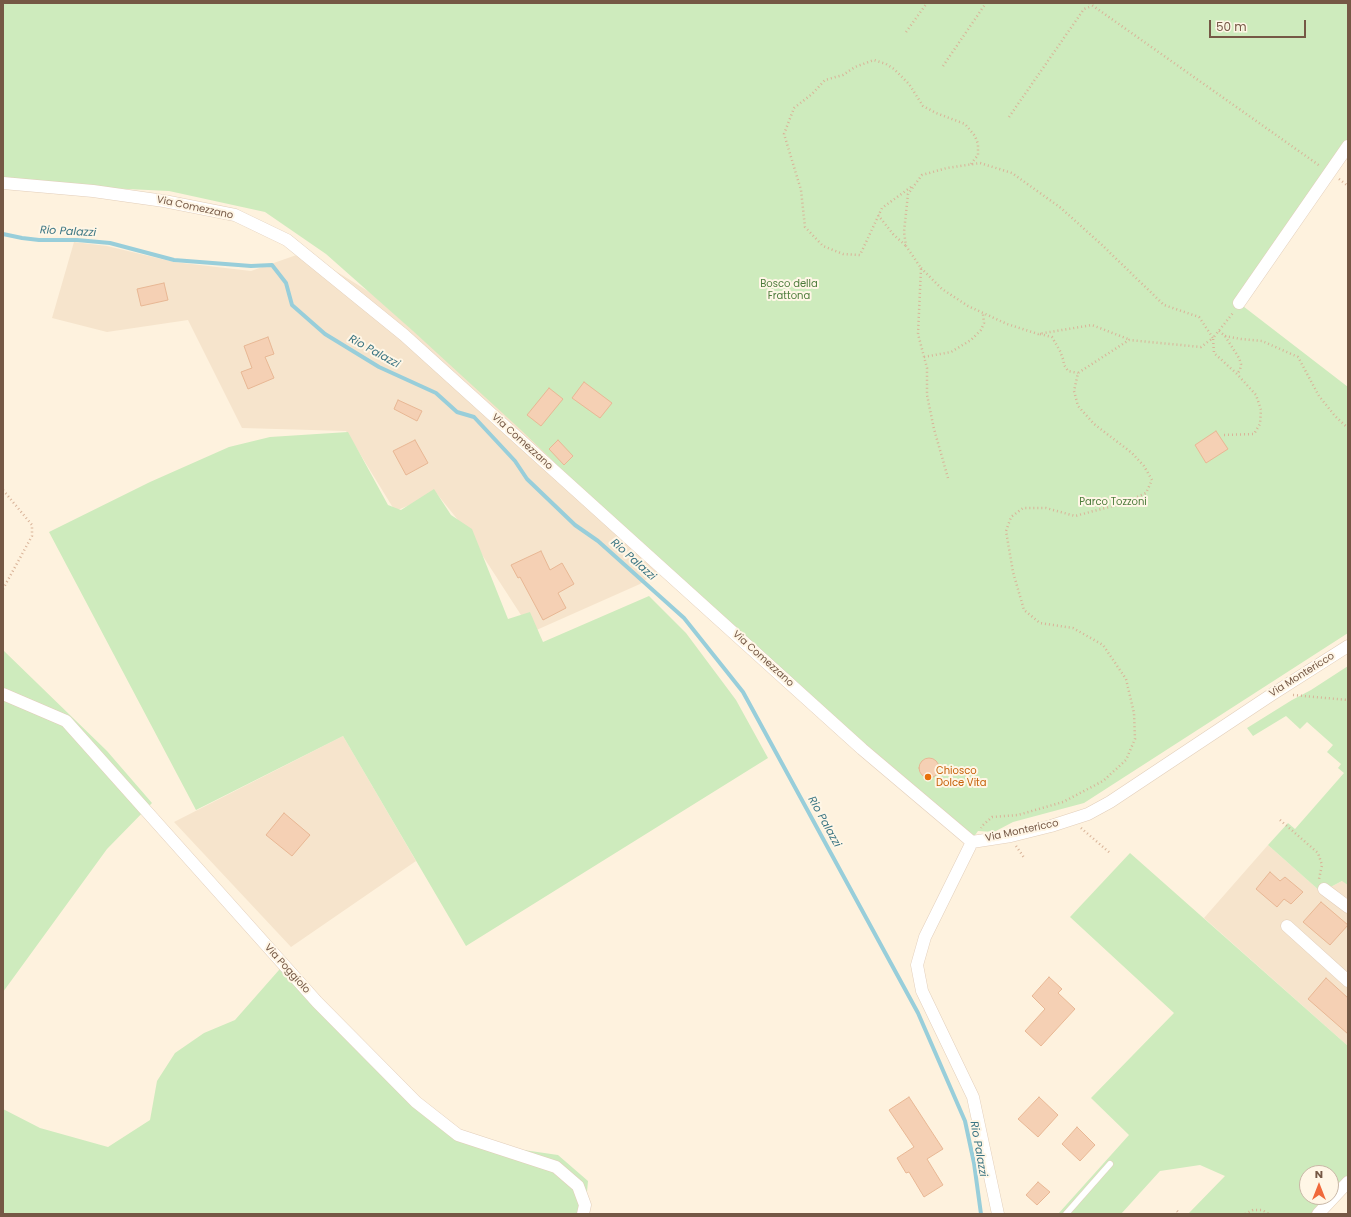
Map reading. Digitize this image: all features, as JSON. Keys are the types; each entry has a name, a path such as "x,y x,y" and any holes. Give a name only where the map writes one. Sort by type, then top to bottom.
{"street":[{"path":"1240,303 1348,146"},
{"name":"Via Comezzano","path":"3,183 93,191 164,201 235,215 287,240 404,335 857,744 972,842"},
{"name":"Via Montericco","path":"998,1214 974,1097 922,991 917,965 925,937 972,842 1011,836 1051,826 1088,814 1110,802 1271,695 1348,646"},
{"name":"Via Poggiolo","path":"3,694 66,721 317,1002 416,1102 458,1135 556,1166 578,1186 585,1205 584,1214"},
{"path":"1324,889 1348,907"},
{"path":"1286,926 1348,981"},
{"path":"1318,1214 1348,1182"}],"lane":[{"path":"1066,1214 1110,1164"}],"path":[{"path":"906,32 927,3"},
{"path":"943,66 986,3"},
{"path":"1089,3 1330,173"},
{"path":"1009,117 1084,9 1093,6"},
{"path":"916,183 904,194 882,208 860,255 843,254 824,246 805,227 801,190 784,134 794,108 812,94 825,80 843,75 855,67 874,60 886,64 894,69 909,84 922,106 965,124 975,136 978,144 978,155 971,164"},
{"path":"906,246 904,232 908,194 922,175 947,168 980,163 1012,173 1061,208 1164,305 1199,317 1213,338 1214,353 1256,395 1261,410 1260,424 1254,434 1224,435"},
{"path":"878,215 893,234 906,246 921,268 942,290 968,306 1007,324 1052,337 1060,351 1064,365 1068,371 1078,373"},
{"path":"921,268 918,334 927,368 927,395 931,415 948,478"},
{"path":"1038,334 1092,325 1128,340 1201,347 1213,338 1239,307 1240,303"},
{"path":"924,357 951,352 971,340 981,330 984,323 984,314"},
{"path":"1219,331 1225,336 1240,358 1240,370 1236,374"},
{"path":"1225,336 1262,341 1298,357 1319,396 1335,416 1348,428"},
{"path":"981,831 982,826 992,817 1018,814 1063,802 1103,781 1126,760 1136,739 1134,713 1126,679 1103,645 1073,628 1040,622 1024,610 1013,572 1006,531 1011,517 1023,508 1046,508 1075,516 1124,503 1146,493 1152,480 1144,466 1132,453 1094,424 1078,406 1074,391 1078,373 1128,340"},
{"path":"3,490 32,525 32,536 3,589"},
{"path":"1280,820 1318,853 1322,865 1320,877 1315,884 1324,889"},
{"path":"1081,827 1110,853"},
{"path":"1015,844 1025,860"},
{"path":"1245,1214 1253,1210 1262,1210 1270,1214"},
{"path":"1177,1211 1180,1214"}],"shaded area":[{"path":"74,242 107,246 174,262 251,271 305,252 371,293 672,561 640,584 532,632 466,530 437,494 395,511 346,431 242,428 188,320 107,332 52,318"},
{"path":"343,736 416,861 291,947 174,822"},
{"path":"1268,845 1321,892 1348,878 1348,1046 1204,918"}],"green space":[{"name":"Bosco della Frattona","path":"3,3 1348,3 1348,141 1239,303 1348,387 1348,633 1084,803 1013,822 994,832 978,831 973,838 740,639 521,430 326,254 265,212 169,191 3,183"},
{"path":"348,432 388,505 401,510 434,489 451,515 472,529 508,619 530,612 543,642 649,596 686,633 736,700 768,758 466,946 343,736 196,810 49,532 150,482 229,447 270,437"},
{"path":"3,650 107,751 152,803 107,849 3,992"},
{"path":"1348,666 1348,885 1342,881 1321,892 1268,845 1288,823 1295,829 1344,773 1338,768 1341,764 1327,752 1333,745 1307,722 1300,729 1286,716 1253,736 1247,728"},
{"path":"1130,853 1348,1046 1348,1180 1339,1189 1339,1165 1299,1165 1299,1205 1324,1205 1315,1214 1188,1214 1225,1176 1200,1165 1160,1171 1121,1214 1058,1214 1129,1135 1091,1098 1174,1013 1070,917"},
{"path":"286,962 423,1102 461,1134 503,1147 558,1155 588,1181 585,1214 3,1214 3,1109 40,1128 108,1147 150,1120 157,1081 175,1053 204,1033 235,1020"}],"building":[{"path":"164,283 168,300 141,306 137,289"},
{"path":"268,337 274,354 265,357 274,378 248,389 241,372 252,368 244,346"},
{"path":"584,382 612,403 600,418 572,398"},
{"path":"549,388 563,399 541,426 527,415"},
{"path":"398,400 422,411 417,421 394,409"},
{"path":"1216,431 1228,449 1206,463 1195,445"},
{"path":"415,440 428,463 406,475 393,451"},
{"path":"558,440 573,456 564,465 549,449"},
{"path":"541,551 550,570 562,563 574,584 558,593 566,608 543,620 520,577 518,578 511,565"},
{"path":"925,758 933,758 939,764 939,772 933,778 925,778 919,772 919,764"},
{"path":"284,813 310,835 292,856 266,835"},
{"path":"1270,872 1280,881 1285,877 1303,892 1291,904 1284,899 1277,907 1256,889"},
{"path":"1321,902 1348,925 1330,945 1303,922"},
{"path":"1049,977 1062,989 1058,993 1075,1009 1041,1046 1025,1031 1045,1009 1032,996"},
{"path":"1326,978 1348,998 1348,1034 1308,999"},
{"path":"909,1097 943,1149 927,1159 943,1185 924,1197 909,1172 906,1173 897,1158 914,1147 889,1110"},
{"path":"1039,1097 1058,1115 1038,1137 1018,1119"},
{"path":"1077,1127 1095,1145 1080,1161 1062,1144"},
{"path":"1038,1182 1050,1192 1037,1205 1026,1195"}],"waterway":[{"name":"Rio Palazzi","path":"3,234 39,240 77,240 110,243 174,260 251,266 272,265 286,283 292,305 325,334 379,367 436,393 457,412 474,417 515,461 527,479 575,525 598,541 684,618 743,692 918,1013 965,1121 974,1163 981,1214"}],"place":[{"name":"Chiosco Dolce Vita","path":"928,777"}],"park label":[{"name":"Parco Tozzoni","path":"1113,502"}]}
